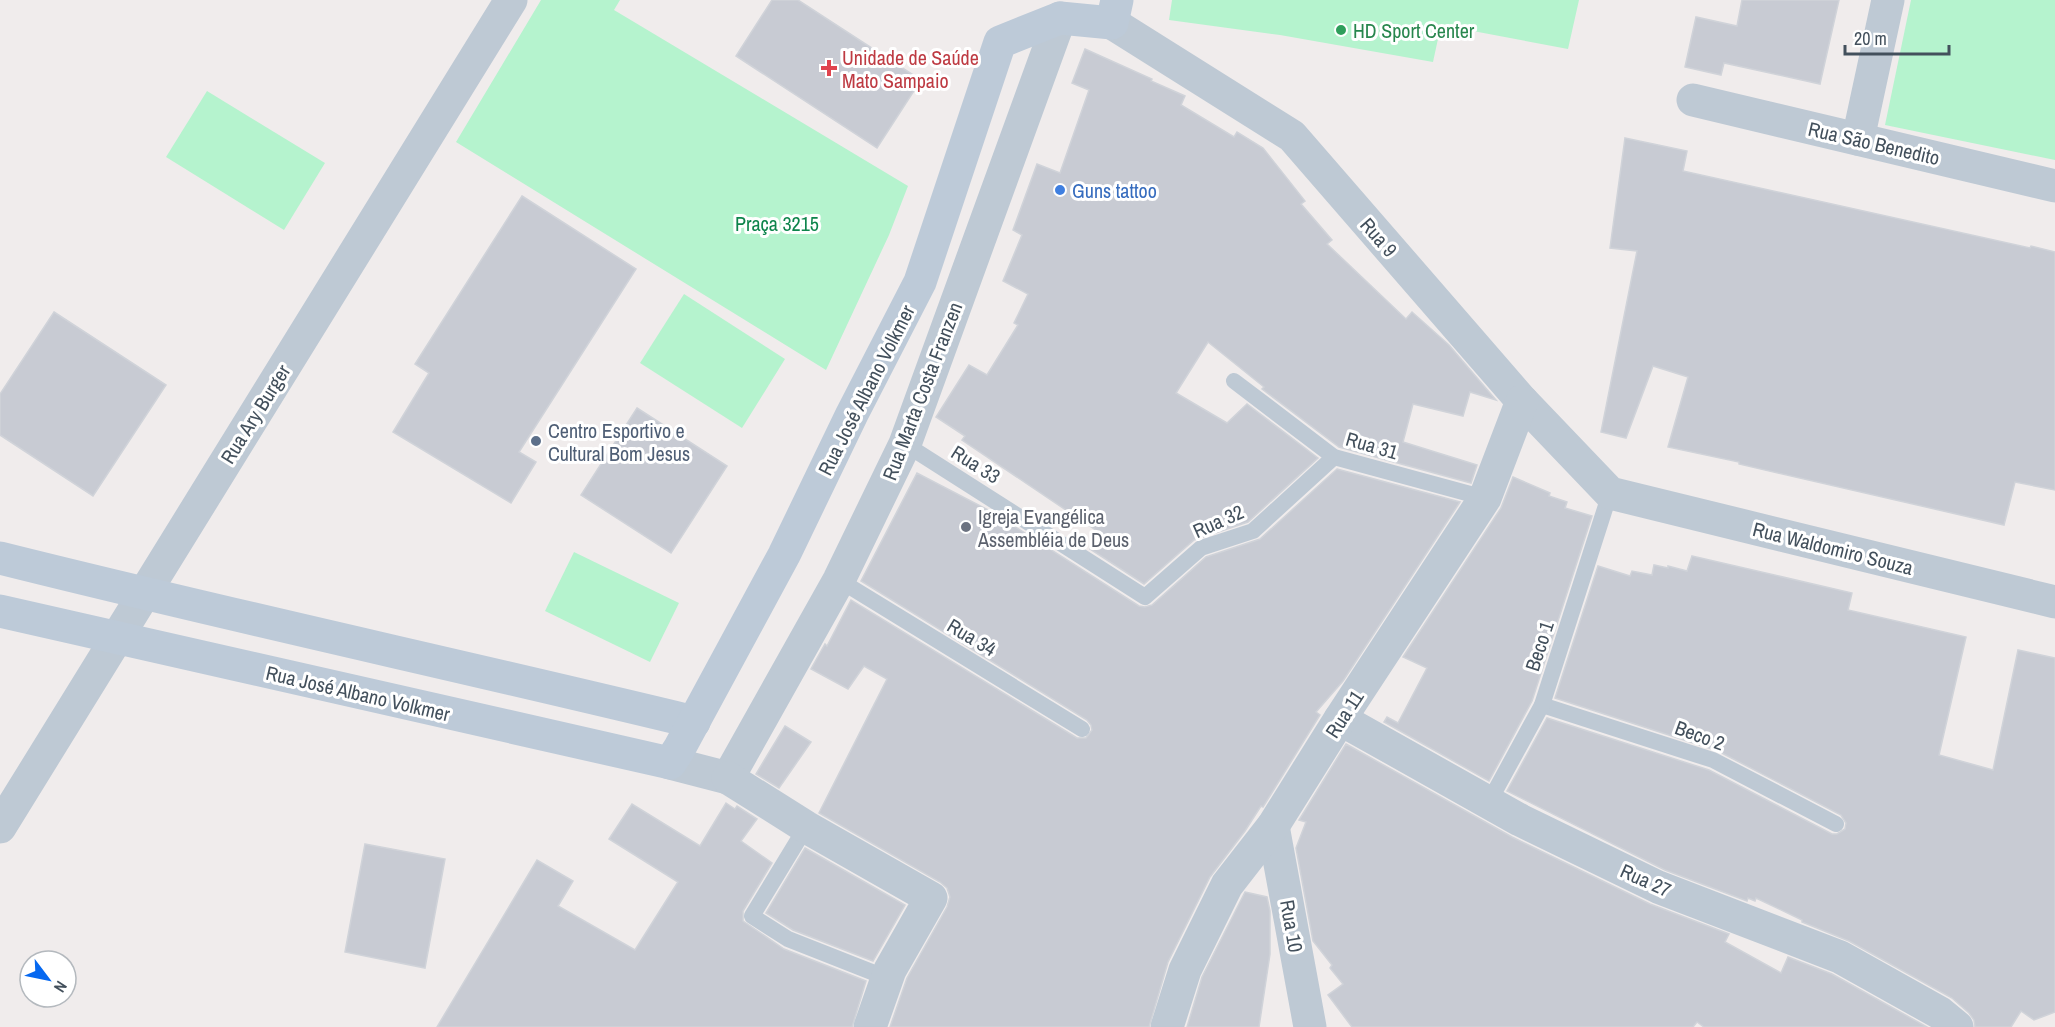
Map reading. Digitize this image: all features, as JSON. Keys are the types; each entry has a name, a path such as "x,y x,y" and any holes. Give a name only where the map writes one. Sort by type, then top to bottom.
{"street":[{"name":"Rua Ary Burger","path":"0,827 510,0"},
{"path":"1858,139 1888,0"},
{"path":"1060,18 1115,12"},
{"name":"Rua 9","path":"1115,12 1292,136 1521,401 1610,493"},
{"name":"Rua José Albano Volkmer","path":"0,611 670,763 784,555 852,414 920,282 1000,42 1060,18"},
{"name":"Rua Marta Costa Franzen","path":"728,778 839,580 905,444 1060,18"},
{"name":"Rua São Benedito","path":"1693,100 2055,186"},
{"name":"Rua 11","path":"1167,1027 1185,970 1227,885 1273,826 1340,719 1485,498 1521,401"},
{"name":"Rua Waldomiro Souza","path":"1610,493 2055,602"},
{"path":"0,558 144,594 694,722"},
{"name":"Rua 27","path":"1340,719 1520,820 1658,888 1840,957 1940,1012 1957,1027"},
{"path":"670,763 728,778 806,827 931,898 887,978 870,1027"},
{"name":"Rua 10","path":"1273,826 1310,1027"}],"lane":[{"name":"Rua 31","path":"1234,381 1334,458 1485,498"},
{"name":"Rua 33","path":"905,444 1145,597"},
{"name":"Rua 32","path":"1145,597 1201,548 1253,531 1334,458"},
{"name":"Beco 1","path":"1489,802 1542,705 1610,493"},
{"name":"Rua 34","path":"839,580 1082,729"},
{"name":"Beco 2","path":"1542,705 1713,760 1836,824"},
{"path":"806,827 752,916 788,939 887,978"}],"green space":[{"name":"Praça 3215","path":"541,0 620,0 614,10 908,186 889,235 826,370 456,142"},
{"name":"HD Sport Center","path":"1172,0 1579,0 1568,49 1441,25 1433,62 1280,35 1169,20"},
{"path":"1911,0 2055,0 2055,160 1885,125"},
{"path":"207,91 325,163 284,230 166,157"},
{"path":"684,294 785,359 742,428 640,363"},
{"path":"574,552 679,603 650,662 545,611"}],"building":[{"name":"Unidade de Saúde Mato Sampaio","path":"772,0 798,0 921,80 877,148 736,56"},
{"path":"1742,0 1839,0 1820,84 1724,63 1721,75 1685,67 1696,17 1737,26"},
{"path":"1085,49 1185,96 1181,105 1234,137 1237,132 1263,148 1305,201 1301,204 1332,240 1327,244 1406,319 1412,312 1449,345 1496,400 1470,392 1463,416 1413,404 1403,442 1477,465 1471,483 1339,447 1262,389 1264,387 1208,342 1176,393 1227,423 1247,404 1318,458 1248,522 1194,540 1144,584 1090,549 1100,533 962,440 965,436 936,417 969,365 987,375 1018,325 1014,323 1028,294 1003,281 1022,235 1013,230 1037,164 1060,173 1089,90 1072,83"},
{"path":"1625,138 1687,151 1683,171 2055,252 2055,490 2015,482 2004,525 1668,447 1688,377 1653,366 1626,438 1601,432 1637,251 1610,248"},
{"path":"522,196 636,269 519,452 536,462 511,503 393,432 429,373 415,364"},
{"path":"54,312 166,385 93,496 0,435 0,394"},
{"path":"637,408 727,466 671,553 581,495"},
{"path":"1337,469 1460,502 1343,681 1316,712 1320,715 1263,807 1261,806 1210,877 1168,962 1149,1027 890,1027 907,978 947,907 950,897 947,888 940,882 819,813 887,679 864,666 848,689 811,669 825,644 827,646 851,600 1077,738 1086,738 1092,730 1087,720 861,581 917,473 992,512 1139,606 1145,607 1152,605 1206,557 1260,539"},
{"path":"1513,477 1550,493 1549,496 1567,502 1565,508 1592,516 1532,701 1489,781 1384,722 1387,717 1398,723 1427,668 1403,657 1501,508"},
{"path":"1692,556 1852,593 1848,610 1966,637 1939,755 1993,770 2018,650 2055,658 2055,1012 2034,1020 2021,1011 2011,1027 1975,1027 1974,1020 1969,1013 1952,998 1849,941 1802,922 1756,898 1755,901 1748,898 1747,901 1665,870 1507,791 1547,718 1709,770 1832,834 1845,829 1846,823 1841,815 1718,751 1555,698 1598,566 1630,576 1632,571 1652,575 1654,565 1687,571"},
{"path":"785,726 811,742 779,788 756,774"},
{"path":"1346,744 1512,837 1650,904 1729,934 1725,942 1781,973 1788,957 1832,974 1927,1027 1704,1027 1697,1022 1693,1027 1352,1027 1328,995 1343,984 1330,968 1332,965 1313,941 1296,848 1306,822 1299,820"},
{"path":"726,803 735,809 737,806 757,819 741,841 772,863 743,911 743,921 784,949 866,981 852,1027 437,1027 537,860 573,881 558,906 635,950 678,882 609,839 632,804 700,846"},
{"path":"365,844 445,859 425,968 345,952"},
{"path":"805,848 905,905 873,961 793,930 766,913"},
{"path":"1245,892 1267,897 1270,911 1270,954 1259,1027 1187,1027 1202,977"}],"place":[{"name":"HD Sport Center","path":"1341,30"},
{"name":"Unidade de Saúde Mato Sampaio","path":"829,68"},
{"name":"Guns tattoo","path":"1060,190"},
{"name":"Centro Esportivo e Cultural Bom Jesus","path":"536,441"},
{"name":"Igreja Evangélica Assembléia de Deus","path":"966,527"}]}
